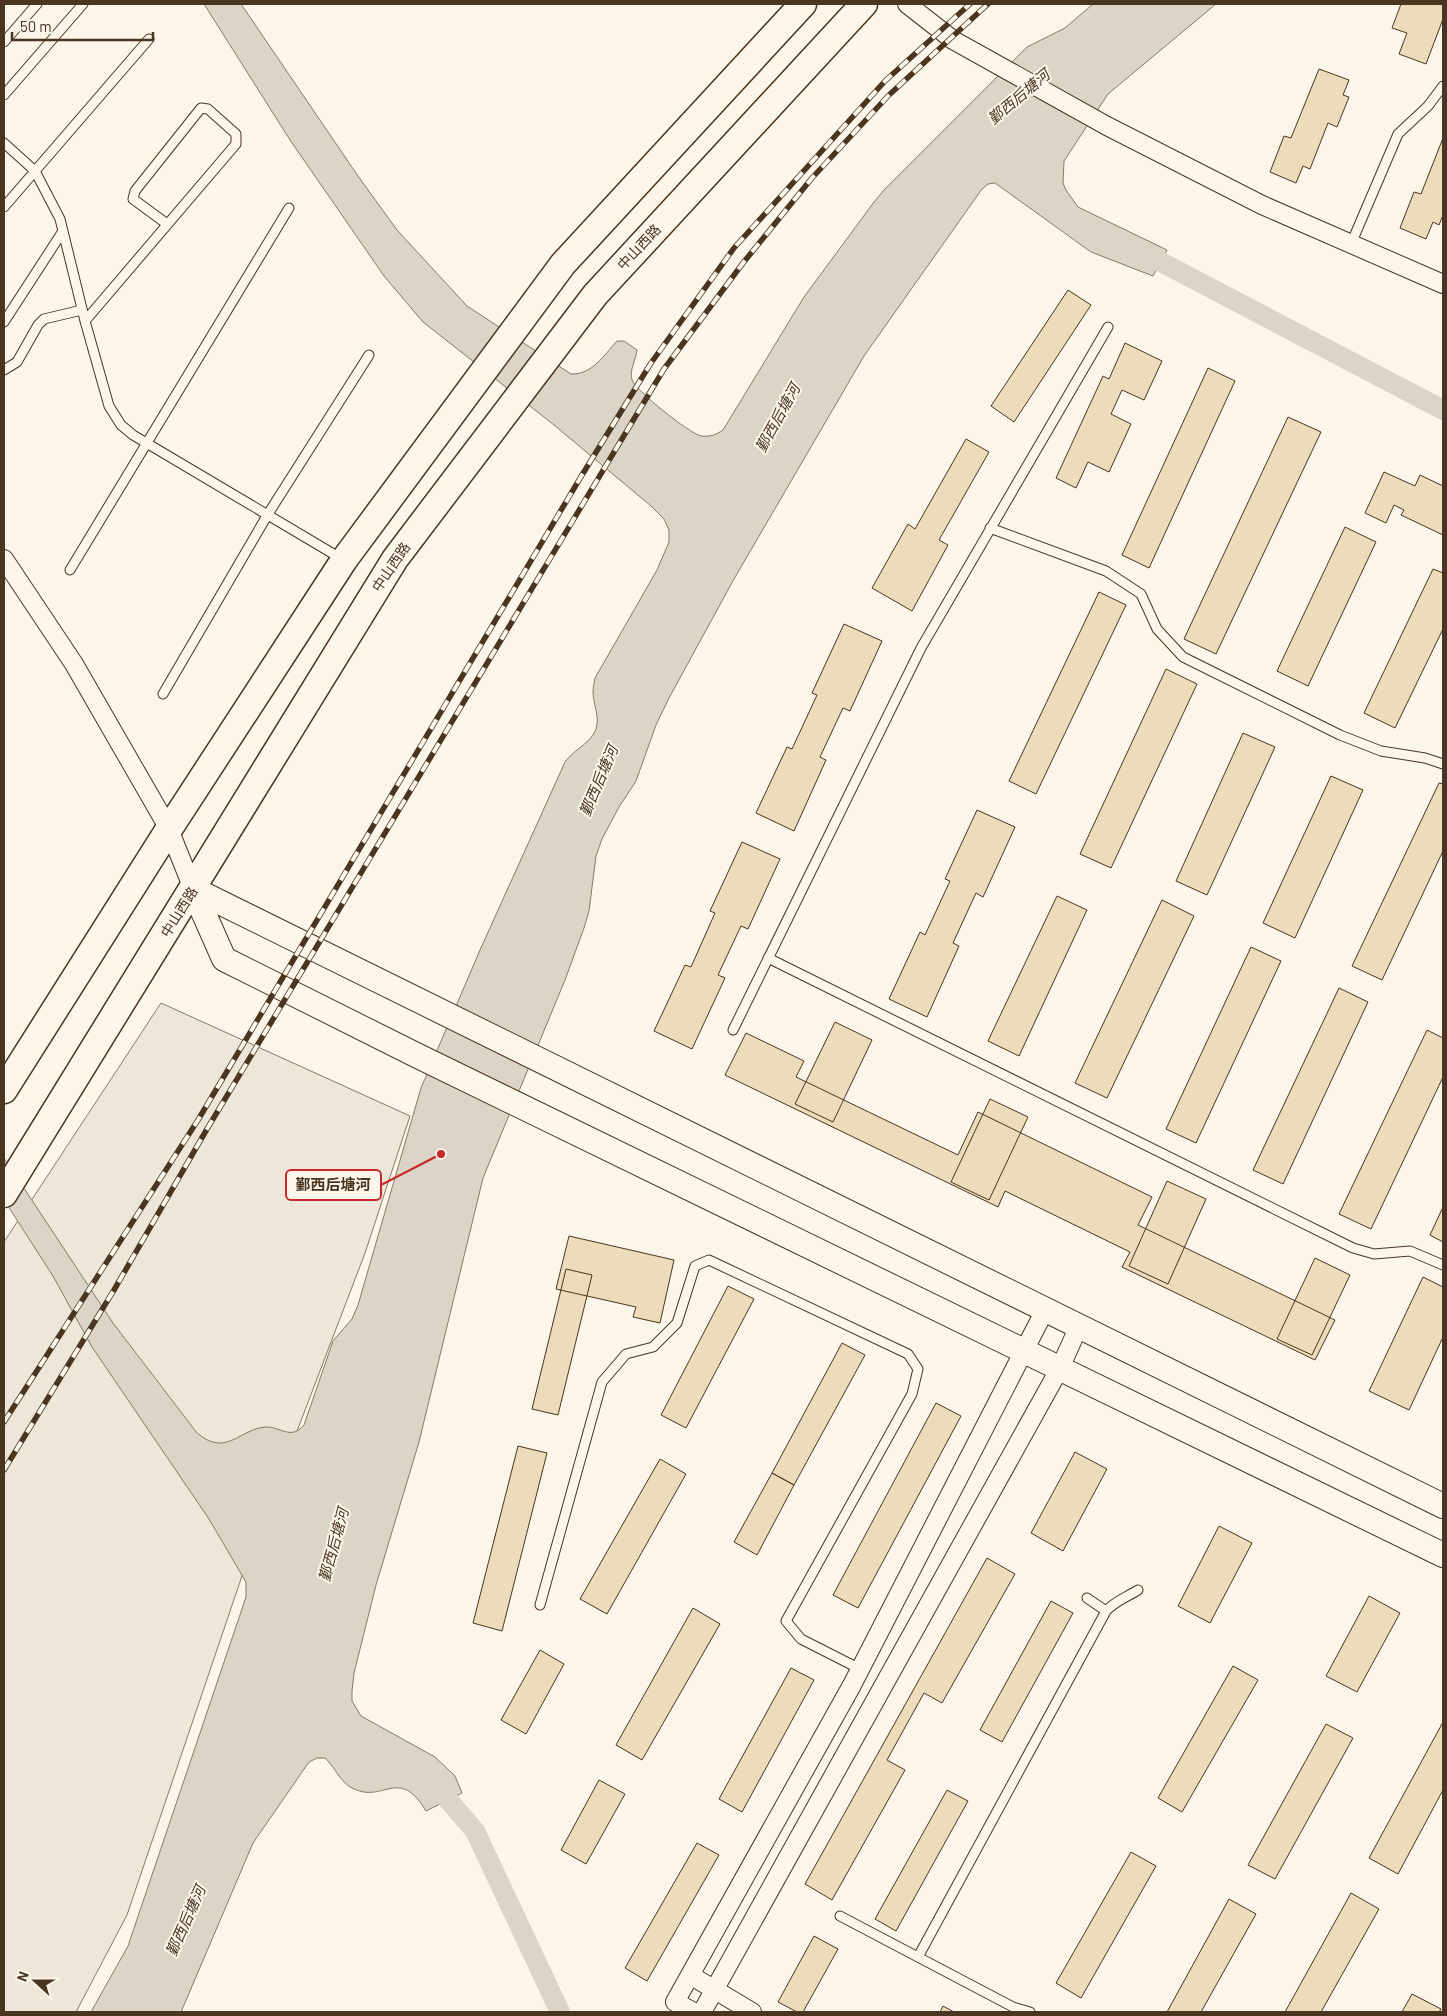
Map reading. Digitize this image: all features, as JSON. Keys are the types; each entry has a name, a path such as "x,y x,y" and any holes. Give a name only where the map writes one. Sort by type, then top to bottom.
{"main road":[{"path":"4,1090 169,829 344,560 562,264 802,4"},
{"name":"中山西路","path":"4,1194 395,559 595,295 864,4"}],"street":[{"path":"907,4 953,40 1000,68 1107,126 1262,205 1443,284"},
{"path":"4,559 74,664 169,829 224,960 1443,1555"},
{"path":"193,889 1443,1506"},
{"path":"694,2012 675,2002 860,1669 1046,1310"},
{"path":"702,2012 1060,1368 1079,1326"},
{"path":"690,1975 752,2012"}],"lane":[{"path":"4,42 37,4"},
{"path":"4,95 83,4"},
{"path":"4,207 149,39"},
{"path":"1351,244 1398,134 1428,106 1443,86"},
{"path":"85,321 236,144 236,134 208,109 201,108 135,191 133,199 167,224"},
{"path":"4,143 35,171 60,219 82,310 109,406 121,425 147,443 344,560"},
{"path":"70,570 289,208"},
{"path":"4,322 63,231"},
{"path":"4,370 17,362 38,325 44,319 82,310"},
{"path":"733,1030 921,648 1108,328"},
{"path":"163,694 268,514 369,355"},
{"path":"990,528 1106,571 1141,594 1157,629 1183,657 1340,736 1381,751 1425,758 1443,764"},
{"path":"768,958 1353,1248 1374,1254 1410,1251 1443,1265"},
{"path":"540,1605 602,1382 626,1354 652,1347 677,1323 695,1266 709,1260 908,1354 918,1369 912,1394 786,1621 801,1639 860,1669"},
{"path":"918,1957 1106,1611 1114,1602 1125,1599 1138,1590"},
{"path":"1087,1598 1106,1611"},
{"path":"840,1916 1013,2007 1026,2012"}],"shaded area":[{"path":"161,1003 410,1116 365,1253 244,1570 127,1915 76,2012 4,2012 4,1242"}],"water":[{"path":"204,4 241,4 397,230 467,306 571,374 591,368 617,341 624,341 637,350 631,372 632,380 636,385 652,402 675,420 695,433 704,436 723,430 804,297 874,202 1027,47 1065,28 1093,4 1216,4 1108,94 1064,161 1063,183 1078,207 1167,250 1153,276 1091,252 995,183 988,184 982,189 864,356 734,579 669,698 656,725 636,781 619,807 602,839 596,856 589,911 584,928 565,980 483,1178 419,1442 376,1585 354,1673 352,1701 361,1716 435,1757 455,1776 462,1793 426,1811 408,1791 399,1788 374,1792 354,1789 345,1783 325,1758 317,1758 309,1762 253,1843 181,2012 91,2012 128,1946 246,1597 246,1582 209,1519 92,1347 53,1276 4,1200 4,1158 113,1323 197,1433 208,1440 221,1443 265,1427 285,1432 299,1430 304,1425 333,1341 352,1319 358,1305 421,1088 480,950 565,762 590,739 596,730 597,720 593,693 595,678 657,570 669,542 669,530 664,519 651,506 554,425 423,322 384,276 290,140"}],"building":[{"path":"1401,4 1443,4 1443,19 1426,64 1399,54 1407,33 1392,28"},
{"path":"1319,69 1349,80 1343,95 1349,97 1337,127 1328,123 1310,169 1303,166 1296,183 1270,172 1284,136 1291,138"},
{"path":"1443,138 1443,215 1439,225 1433,222 1426,239 1400,228 1414,192 1421,194"},
{"path":"1068,290 1091,305 1014,422 991,406"},
{"path":"1125,343 1162,361 1144,400 1122,390 1111,414 1131,424 1109,472 1088,462 1076,488 1056,478 1103,376 1109,379"},
{"path":"1208,368 1235,381 1149,568 1122,555"},
{"path":"1288,417 1321,432 1216,654 1184,639"},
{"path":"966,439 989,452 939,540 948,545 912,611 872,588 908,524 915,529"},
{"path":"1384,472 1415,486 1420,475 1443,486 1443,535 1401,515 1404,510 1394,505 1386,523 1365,513"},
{"path":"1345,527 1376,542 1308,686 1277,671"},
{"path":"1433,569 1443,573 1443,629 1395,728 1364,713"},
{"path":"1099,592 1126,605 1036,794 1009,781"},
{"path":"844,624 882,641 850,711 843,708 820,757 826,760 794,831 756,813 787,747 792,749 817,695 812,693"},
{"path":"1166,669 1197,684 1111,868 1080,854"},
{"path":"1243,733 1275,747 1207,895 1176,881"},
{"path":"1331,776 1363,790 1295,938 1263,923"},
{"path":"1439,783 1443,784 1443,851 1382,980 1352,966"},
{"path":"977,810 1015,827 983,897 976,893 953,943 959,946 927,1017 889,999 920,932 925,935 950,881 945,879"},
{"path":"742,842 780,859 748,929 741,926 718,975 725,978 692,1049 654,1031 685,965 691,967 715,913 710,911"},
{"path":"1057,896 1087,910 1019,1056 988,1041"},
{"path":"1162,900 1194,916 1107,1098 1075,1083"},
{"path":"1251,947 1281,961 1196,1143 1166,1129"},
{"path":"1339,988 1368,1002 1283,1184 1253,1170"},
{"path":"835,1022 872,1040 833,1122 795,1104"},
{"path":"1427,1030 1443,1038 1443,1077 1371,1229 1339,1214"},
{"path":"746,1033 804,1061 796,1077 958,1155 978,1112 1152,1197 1138,1225 1335,1320 1315,1360 1122,1267 1130,1252 1005,1191 998,1207 725,1075"},
{"path":"990,1099 1028,1117 989,1200 951,1182"},
{"path":"1167,1181 1206,1199 1168,1284 1129,1266"},
{"path":"1443,1207 1443,1242 1430,1235"},
{"path":"569,1236 674,1260 660,1323 633,1317 636,1307 556,1289"},
{"path":"1315,1258 1350,1275 1312,1355 1277,1339"},
{"path":"566,1269 592,1275 558,1415 532,1409"},
{"path":"1423,1277 1443,1287 1443,1337 1409,1410 1369,1391"},
{"path":"728,1286 754,1299 686,1428 661,1415"},
{"path":"842,1343 865,1355 794,1485 772,1473"},
{"path":"936,1403 961,1416 858,1608 833,1595"},
{"path":"518,1446 547,1453 502,1631 473,1623"},
{"path":"1075,1452 1107,1469 1063,1551 1031,1533"},
{"path":"660,1459 686,1474 607,1614 580,1599"},
{"path":"772,1473 794,1485 757,1555 734,1542"},
{"path":"1219,1526 1252,1543 1210,1623 1178,1606"},
{"path":"987,1558 1015,1574 942,1703 924,1693 887,1760 905,1770 832,1900 805,1884"},
{"path":"1369,1596 1400,1613 1357,1692 1326,1676"},
{"path":"1051,1601 1073,1613 1002,1742 980,1730"},
{"path":"693,1608 720,1624 642,1760 616,1745"},
{"path":"540,1650 564,1664 526,1734 501,1720"},
{"path":"1233,1666 1258,1680 1182,1812 1158,1798"},
{"path":"791,1668 814,1680 742,1812 719,1799"},
{"path":"1443,1722 1443,1790 1398,1874 1369,1858"},
{"path":"1326,1724 1353,1738 1275,1879 1248,1865"},
{"path":"599,1780 625,1794 586,1864 561,1850"},
{"path":"947,1790 968,1801 896,1931 875,1919"},
{"path":"697,1843 719,1855 647,1981 625,1968"},
{"path":"1131,1852 1156,1866 1081,1998 1056,1983"},
{"path":"1351,1893 1379,1909 1321,2012 1285,2012"},
{"path":"1229,1899 1256,1914 1201,2012 1167,2012"},
{"path":"814,1936 838,1949 803,2012 797,2012 778,2002"},
{"path":"1412,1994 1441,2009 1439,2012 1402,2012"},
{"path":"943,2006 954,2012 940,2012"}],"waterway":[{"path":"1138,250 1443,410"},
{"path":"431,1780 475,1831 560,2012"}],"railway":[{"path":"4,1422 198,1120 582,475 651,363 734,248 885,81 970,4"},
{"path":"4,1470 114,1290 207,1129 664,369 743,263 812,178 889,95 988,4"}],"place":[{"name":"鄞西后塘河","path":"441,1154"}]}
